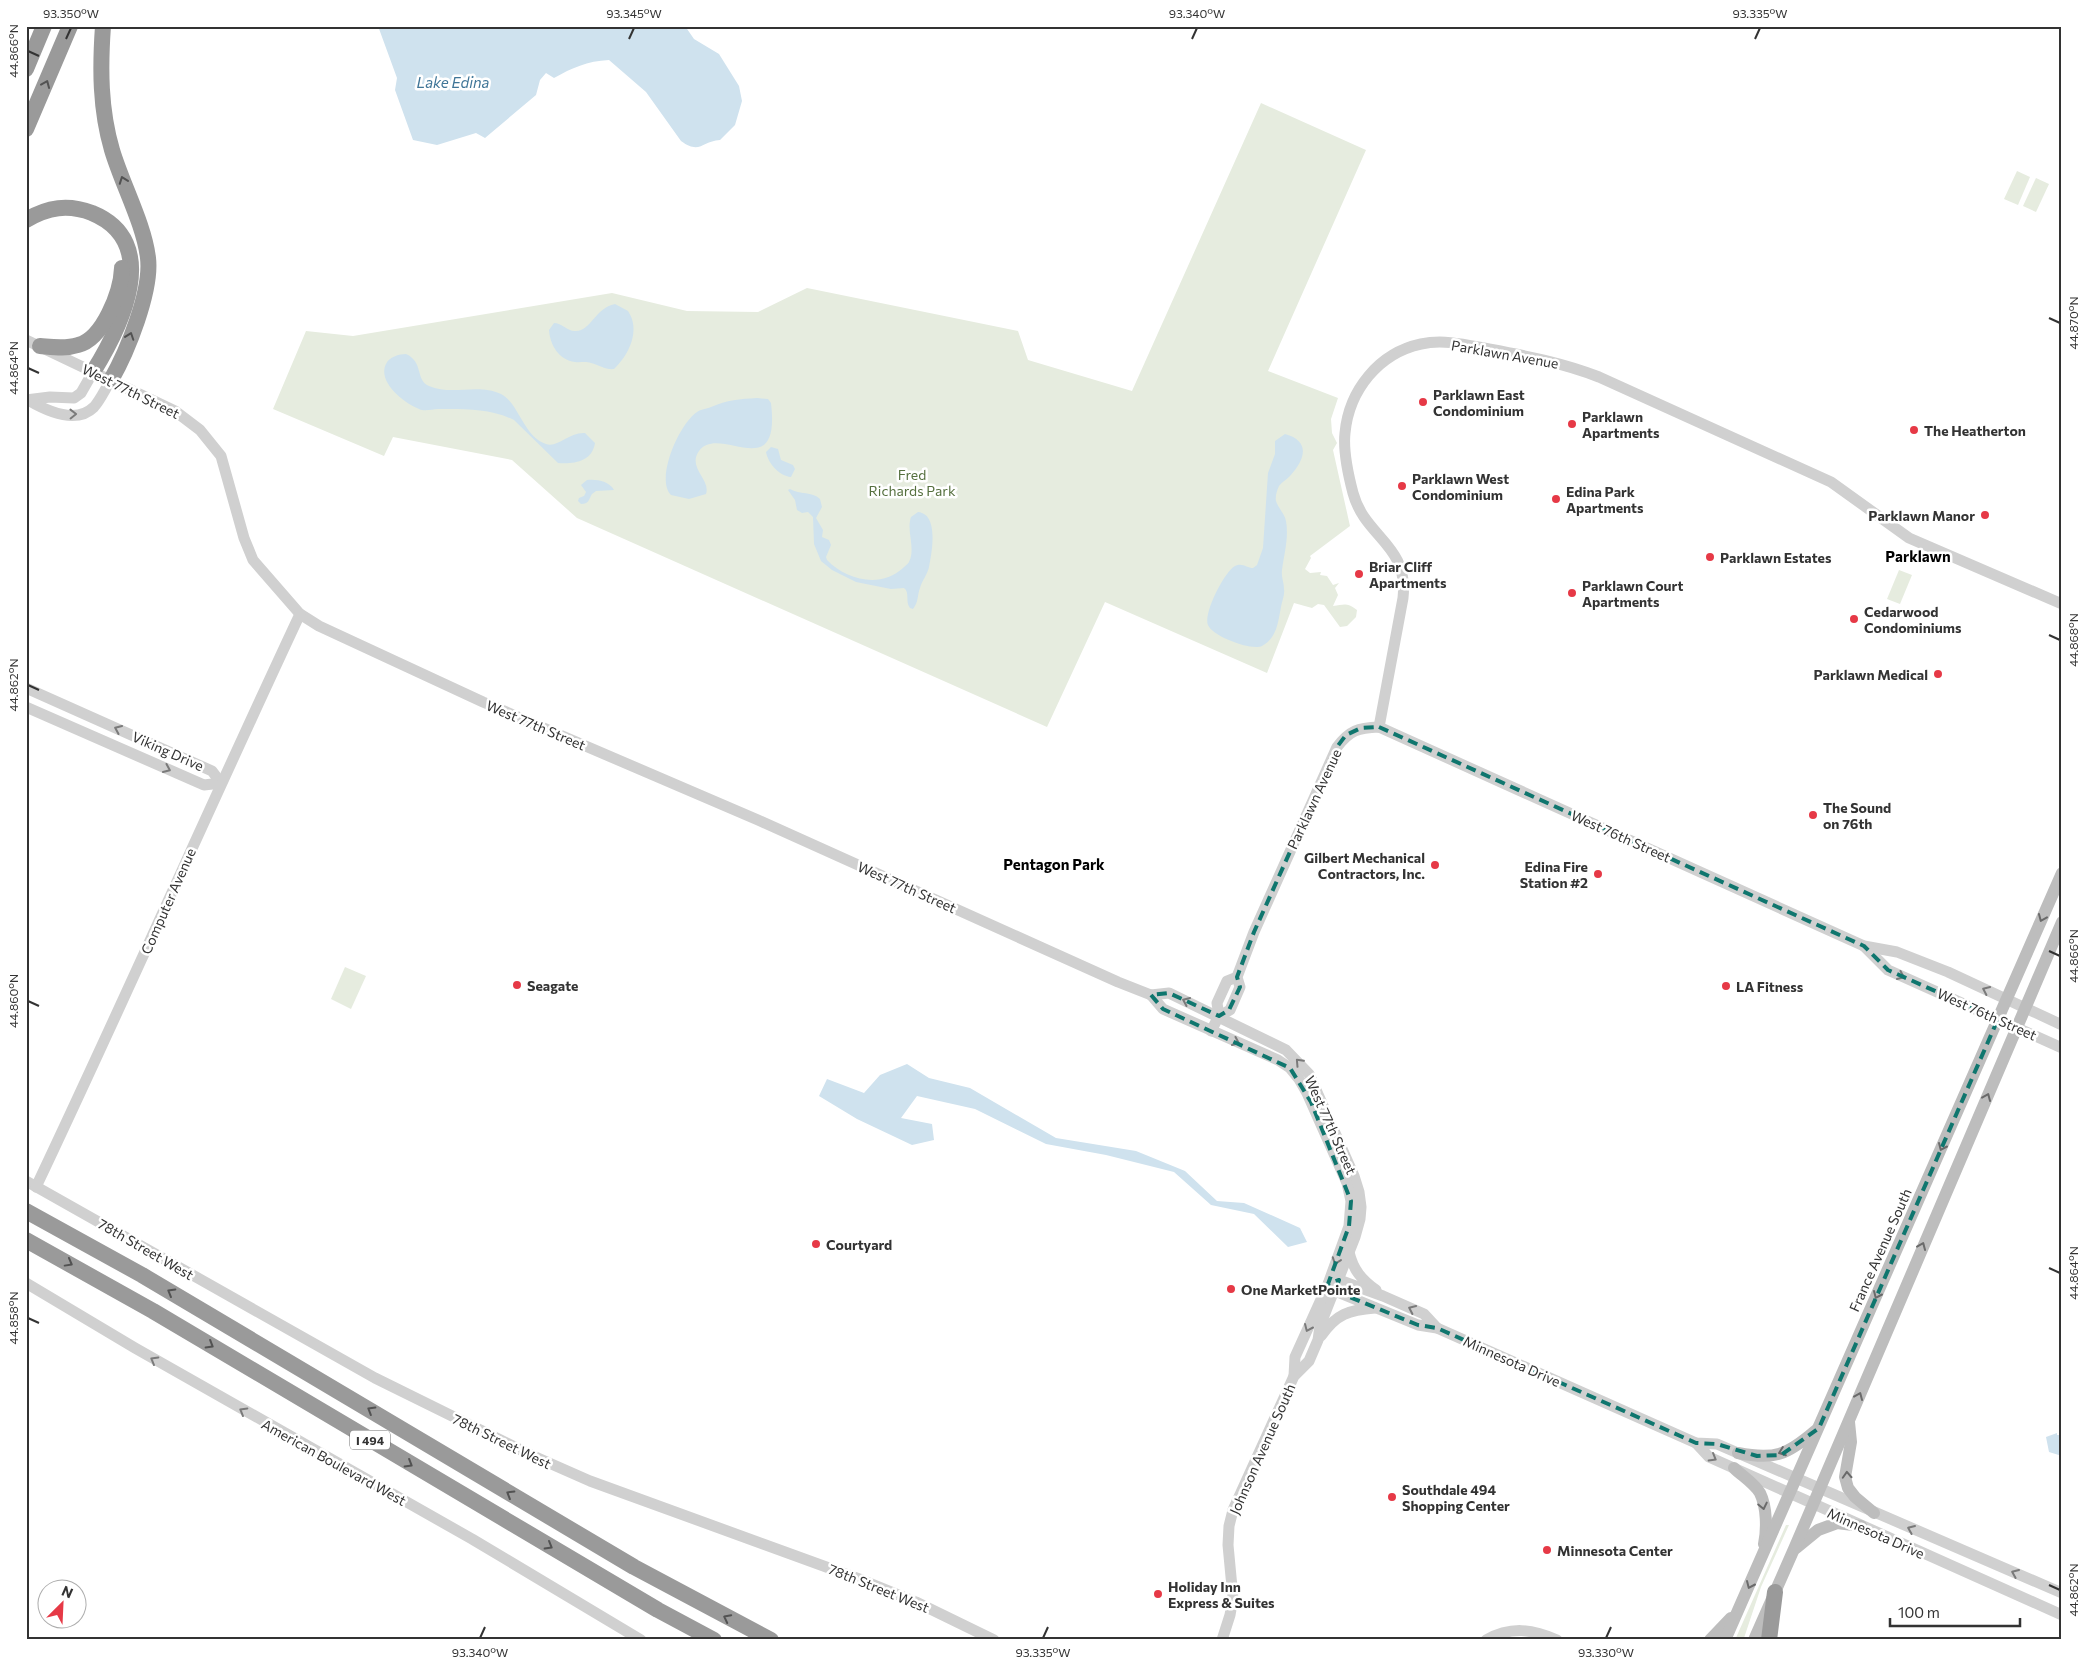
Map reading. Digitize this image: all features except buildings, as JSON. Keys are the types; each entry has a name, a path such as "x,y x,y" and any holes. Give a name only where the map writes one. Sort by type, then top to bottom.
{"highway":[{"path":"26,69 44,26"},
{"path":"26,129 70,26"},
{"path":"103,26 100,61 105,123 112,151 145,246 148,272 142,300 122,361 111,380"},
{"path":"26,220 51,208 66,207 80,209 94,214 111,225 126,244 131,264 129,293 102,357 93,372"},
{"path":"33,343 67,347 88,341 97,333 119,286 126,244"},
{"name":"I 494","path":"26,1211 159,1285 634,1567 771,1640"},
{"name":"I 494","path":"26,1240 153,1311 658,1610 714,1640"},
{"path":"1769,1640 1775,1592"}],"main road":[{"name":"France Avenue South","path":"1725,1640 2062,873"},
{"path":"1754,1640 2062,922"},
{"path":"1848,1420 1851,1442 1845,1477 1848,1488 1855,1497 1874,1513"},
{"path":"1738,1453 1757,1456 1781,1455 1801,1443 1819,1428"},
{"path":"1734,1468 1760,1494 1766,1536 1761,1560"},
{"path":"1794,1549 1818,1530 1837,1523 1861,1526"},
{"path":"1710,1640 1738,1611"}],"street":[{"name":"Parklawn Avenue","path":"1211,1031 1220,1016 1217,1004 1227,981 1237,977 1254,932 1337,747 1346,735 1361,728 1379,727 1403,598 1404,580 1399,561 1393,550 1370,527 1360,512 1353,494 1345,434 1348,416 1362,383 1374,369 1404,349 1440,342 1460,344 1572,366 1811,472 1851,494 1888,524 1909,538 2062,604"},
{"name":"West 77th Street","path":"33,343 175,411 200,430 221,456 244,538 253,560 300,614 319,626 483,702 758,820 1118,982 1151,995 1169,993 1220,1016 1286,1050 1309,1074 1360,1192 1360,1219 1349,1252 1334,1285"},
{"path":"27,400 50,397 74,398 81,393 93,372"},
{"path":"27,400 47,411 82,414 96,405 111,380"},
{"name":"Computer Avenue","path":"31,1184 118,1012 221,783 300,614"},
{"name":"Viking Drive","path":"26,688 212,770 221,783 204,785 26,707"},
{"name":"West 76th Street","path":"1379,727 1864,946 1897,952 1948,972 2062,1025"},
{"name":"West 76th Street","path":"1864,946 1888,970 2062,1048"},
{"name":"West 77th Street","path":"1151,995 1163,1009 1278,1060 1290,1068 1299,1079 1346,1183 1351,1201 1349,1226 1334,1285"},
{"name":"78th Street West","path":"31,1184 367,1374 531,1455 590,1481 862,1580 916,1602 994,1640"},
{"path":"1349,1252 1355,1270 1363,1280 1383,1296"},
{"name":"American Boulevard West","path":"26,1283 115,1337 489,1549 641,1640"},
{"name":"Minnesota Drive","path":"1334,1285 1383,1296 1424,1314 1437,1328"},
{"name":"Minnesota Drive","path":"1334,1285 1379,1308 1418,1325 1437,1328 1696,1443 1717,1444 2062,1593"},
{"name":"Johnson Avenue South","path":"1222,1640 1233,1598 1228,1546 1229,1526 1233,1510 1294,1376 1309,1361 1318,1340 1320,1326 1334,1285"},
{"name":"Johnson Avenue South","path":"1294,1376 1295,1357 1334,1285"},
{"path":"1318,1340 1338,1316 1361,1309 1379,1308"},
{"name":"Minnesota Drive","path":"1696,1443 1709,1457 2062,1614"},
{"path":"1486,1640 1497,1634 1532,1630 1557,1640"}],"highlighted area":[{"path":"1379,727 1864,946 1888,970 1998,1019 1819,1428 1781,1455 1757,1456 1717,1444 1696,1443 1437,1328 1418,1325 1335,1291 1339,1280 1328,1284 1349,1226 1351,1201 1311,1102 1290,1068 1163,1009 1151,995 1169,993 1219,1016 1229,1010 1240,987 1237,977 1254,932 1337,747 1346,735 1361,728"}],"green space":[{"name":"Fred Richards Park","path":"1261,103 1366,150 1268,371 1338,398 1331,419 1332,433 1337,443 1333,450 1350,526 1310,556 1311,558 1305,569 1310,573 1321,572 1320,575 1327,576 1333,585 1339,583 1335,588 1338,595 1333,606 1350,606 1357,610 1356,617 1347,626 1340,627 1324,605 1318,604 1312,608 1294,603 1267,673 1105,602 1047,727 577,518 512,460 393,437 384,456 273,409 306,331 353,336 612,293 687,311 758,312 807,288 1018,331 1028,360 1132,391"},
{"path":"2017,171 2030,177 2018,205 2004,199"},
{"path":"2036,178 2049,184 2036,212 2023,206"},
{"path":"1899,570 1912,575 1900,604 1887,599"},
{"path":"345,967 366,976 351,1009 331,999"},
{"path":"1786,1525 1789,1525 1761,1587 1744,1638 1735,1640"}],"water":[{"name":"Lake Edina","path":"378,26 685,26 694,39 719,54 739,86 742,101 735,125 720,140 693,147 681,141 646,92 609,60 594,62 567,71 554,78 546,73 540,80 536,95 485,138 476,133 437,145 413,140 395,90 397,78"},
{"path":"615,304 628,311 632,318 633,334 628,350 614,369 589,362 569,361 556,351 551,341 549,330 554,323 573,331 581,330 608,306"},
{"path":"406,354 412,357 422,380 429,386 447,390 492,391 501,394 512,404 526,427 538,440 550,445 579,433 585,433 595,443 593,449 581,461 558,463 514,420 505,416 477,410 424,410 413,406 400,397 389,385 384,371 389,359 397,355"},
{"path":"739,399 768,399 771,403 772,428 767,442 758,448 746,448 720,443 708,444 699,451 696,457 697,468 707,489 706,494 689,499 671,495 667,487 667,465 677,439 690,418 699,411 723,403"},
{"path":"1285,434 1299,441 1303,452 1299,464 1279,486 1276,496 1276,501 1285,518 1287,527 1282,573 1284,596 1278,624 1271,639 1262,646 1249,646 1232,642 1217,634 1208,625 1207,620 1211,603 1220,584 1230,570 1238,565 1253,568 1257,565 1263,548 1268,473 1275,454 1275,441"},
{"path":"771,447 778,449 781,460 793,465 795,469 791,477 778,472 772,464 766,452"},
{"path":"587,480 602,481 609,484 614,490 596,491 587,502 581,504 578,501 579,498 584,496 586,492 581,485"},
{"path":"788,490 813,495 820,499 822,507 816,518 823,530 822,537 829,540 831,545 826,557 827,560 844,573 854,577 875,580 885,578 895,574 908,564 912,551 911,517 918,512 925,514 932,526 932,552 928,569 913,609 909,606 907,592 904,588 891,589 856,582 832,570 821,561 814,544 813,517 808,512 802,513 797,510 795,500"},
{"path":"907,1064 929,1078 970,1088 1056,1138 1136,1151 1185,1171 1217,1201 1244,1203 1300,1228 1307,1242 1288,1247 1254,1214 1211,1205 1174,1172 1106,1155 1046,1144 975,1109 917,1096 901,1118 932,1124 934,1140 912,1145 857,1119 819,1096 827,1079 864,1093 880,1075"},
{"path":"2057,1433 2057,1435 2062,1435 2062,1456 2049,1452 2046,1437"}],"place":[{"name":"Parklawn East Condominium","path":"1423,402"},
{"name":"Parklawn Apartments","path":"1572,424"},
{"name":"The Heatherton","path":"1914,430"},
{"name":"Parklawn West Condominium","path":"1402,486"},
{"name":"Edina Park Apartments","path":"1556,499"},
{"name":"Parklawn Manor","path":"1985,515"},
{"name":"Parklawn Estates","path":"1710,557"},
{"name":"Briar Cliff Apartments","path":"1359,574"},
{"name":"Parklawn Court Apartments","path":"1572,593"},
{"name":"Cedarwood Condominiums","path":"1854,619"},
{"name":"Parklawn Medical","path":"1938,674"},
{"name":"The Sound on 76th","path":"1813,815"},
{"name":"Gilbert Mechanical Contractors, Inc.","path":"1435,865"},
{"name":"Edina Fire Station #2","path":"1598,874"},
{"name":"Seagate","path":"517,985"},
{"name":"LA Fitness","path":"1726,986"},
{"name":"Courtyard","path":"816,1244"},
{"name":"One MarketPointe","path":"1231,1289"},
{"name":"Southdale 494 Shopping Center","path":"1392,1497"},
{"name":"Minnesota Center","path":"1547,1550"},
{"name":"Holiday Inn Express & Suites","path":"1158,1594"}],"district":[{"name":"Parklawn","path":"1918,556"},
{"name":"Pentagon Park","path":"1054,864"}]}
